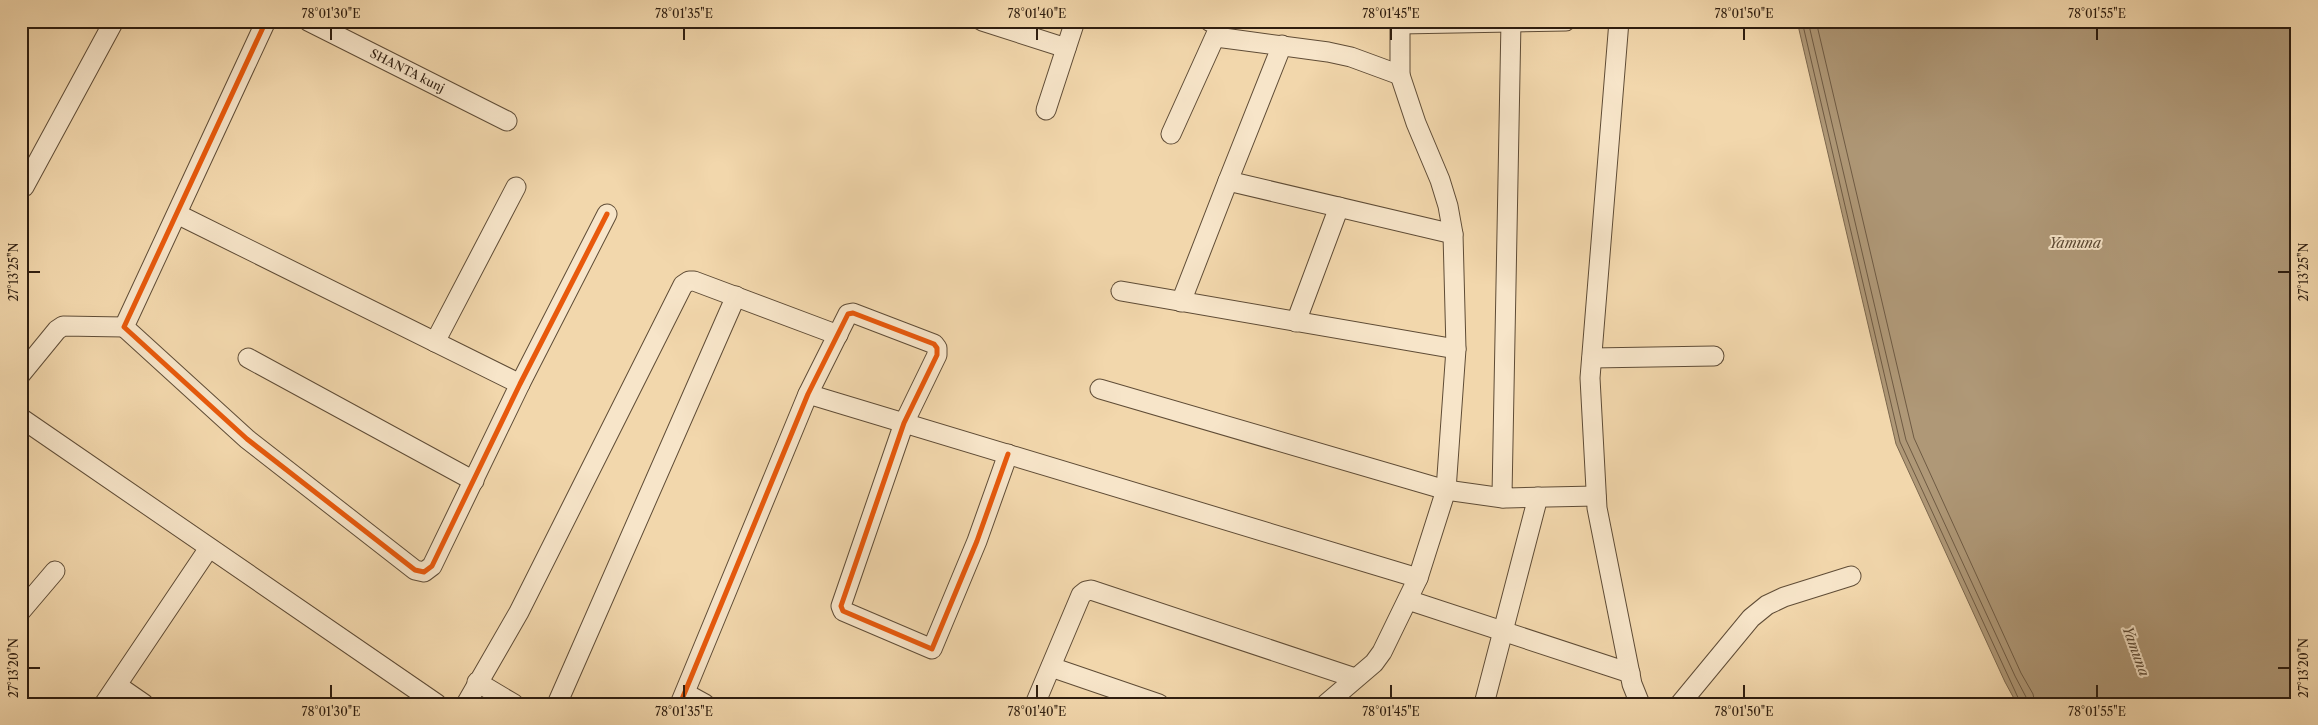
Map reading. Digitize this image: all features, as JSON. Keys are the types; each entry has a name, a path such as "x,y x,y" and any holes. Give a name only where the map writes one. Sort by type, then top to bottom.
{"street":[{"path":"24,187 114,21"},
{"path":"124,327 266,21"},
{"name":"SHANTA kunj","path":"308,21 508,121"},
{"path":"982,21 1066,48"},
{"path":"1046,110 1075,21"},
{"path":"1326,704 1374,663 1382,652 1418,578 1446,490 1456,349 1453,234 1440,180 1416,123 1400,75 1400,23 1566,21"},
{"path":"1619,21 1590,378 1596,496 1630,673 1640,704"},
{"path":"1503,498 1511,22"},
{"path":"1171,134 1212,29 1282,46 1351,57 1400,75"},
{"path":"1181,302 1282,46"},
{"path":"1228,181 1453,234"},
{"path":"435,342 516,187"},
{"path":"1296,322 1339,207"},
{"path":"177,214 520,384"},
{"path":"21,374 57,330 63,326 124,327 247,439 415,570 424,572 432,566 520,384 607,214"},
{"path":"466,704 519,612 686,282 694,281 838,335"},
{"path":"1121,291 1456,349"},
{"path":"557,704 736,296"},
{"path":"705,704 682,698 808,394 848,314 853,313 934,344 937,348 937,355 904,423 841,609 930,649 934,648 977,541 1008,454"},
{"path":"1592,358 1714,356"},
{"path":"248,358 474,481"},
{"path":"1100,389 1446,490 1503,498 1596,496"},
{"path":"808,394 1418,578"},
{"path":"21,418 435,704"},
{"path":"1484,704 1538,497"},
{"path":"104,704 118,686 209,548"},
{"path":"21,611 55,571"},
{"path":"1680,704 1752,618 1767,605 1784,597 1851,576"},
{"path":"1035,704 1081,595 1091,590 1355,678"},
{"path":"1408,600 1630,673"},
{"path":"1051,667 1159,704"},
{"path":"477,682 514,704"},
{"path":"118,686 144,704"}],"water":[{"name":"Yamuna","path":"1797,21 2297,21 2297,704 2017,704 2005,682 1896,444"}],"cycle path":[{"path":"266,21 124,327 247,439 415,570 424,572 432,566 520,384 607,214"},
{"path":"680,704 808,394 848,314 853,313 934,344 937,348 937,355 904,423 841,606 843,611 932,649 977,541 1008,454"}]}
